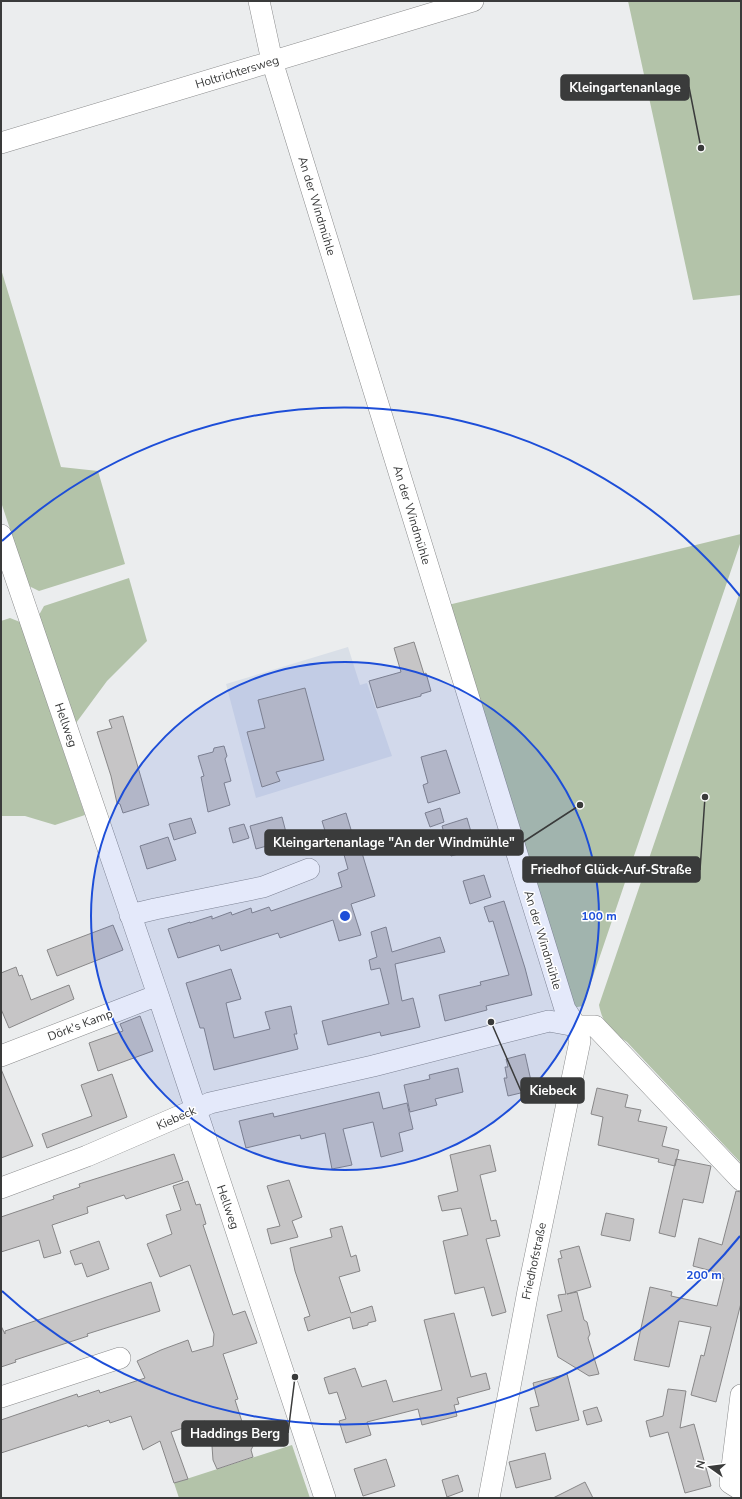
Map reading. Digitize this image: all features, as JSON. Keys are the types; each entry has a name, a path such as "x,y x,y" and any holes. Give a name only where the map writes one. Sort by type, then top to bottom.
{"street":[{"name":"An der Windmühle","path":"259,1 272,61 565,1009 576,1026"},
{"name":"Holtrichtersweg","path":"1,143 473,1"},
{"name":"Hellweg","path":"1,535 158,995 326,1498"},
{"path":"130,915 263,887 309,869"},
{"name":"Dörk's Kamp","path":"1,1056 158,995"},
{"name":"Kiebeck","path":"1,1188 88,1156 210,1103 373,1066 549,1021 576,1026 595,1026 741,1180"},
{"name":"Friedhofstraße","path":"489,1498 528,1291 580,1042 576,1026"},
{"path":"1,1397 120,1358"},
{"path":"741,1395 730,1483 741,1490"}],"shaded area":[{"path":"348,647 360,685 367,683 392,756 256,798 226,684"}],"green space":[{"path":"628,1 741,1 741,295 693,300"},
{"path":"1,269 61,467 98,471 125,564 39,591 29,586 1,502"},
{"path":"741,534 741,541 583,1006 572,1008 448,605"},
{"path":"129,578 147,641 107,681 76,723 39,615 44,606"},
{"path":"741,589 741,1163 627,1042 608,1027 605,1023 599,1005"},
{"path":"10,618 20,622 85,815 55,825 25,816 1,816 1,621"},
{"path":"292,1445 310,1498 179,1498 174,1483"}],"building":[{"path":"414,642 431,691 421,694 421,696 377,708 369,681 401,672 394,648"},
{"path":"305,688 324,760 276,772 280,781 262,787 247,732 265,728 258,700"},
{"path":"123,716 149,805 123,813 120,804 117,803 111,776 97,732 112,728 109,720"},
{"path":"224,746 227,756 225,759 231,781 224,783 230,805 208,812 201,777 204,776 198,756 213,752 214,748"},
{"path":"446,750 460,793 428,803 423,785 428,783 421,757"},
{"path":"440,808 444,822 430,827 425,813"},
{"path":"346,813 355,843 359,843 375,896 351,904 361,935 339,941 333,920 280,938 278,933 221,951 219,945 178,958 168,929 212,916 212,919 231,912 232,915 251,908 252,913 269,907 271,911 342,887 338,873 348,869 341,844 330,847 322,821"},
{"path":"282,817 288,840 256,849 250,826"},
{"path":"191,818 196,833 174,840 169,824"},
{"path":"467,818 476,849 451,856 442,826"},
{"path":"244,824 249,838 233,843 229,828"},
{"path":"168,837 176,860 147,869 140,846"},
{"path":"484,875 491,897 470,904 463,881"},
{"path":"504,901 532,995 486,1006 487,1010 445,1021 439,995 481,985 480,982 509,975 493,921 489,922 484,907"},
{"path":"113,925 123,950 57,976 47,950"},
{"path":"386,927 392,952 440,937 445,952 395,964 402,1001 413,998 420,1027 381,1036 380,1032 328,1045 322,1021 389,1004 380,968 371,970 369,960 377,957 371,932"},
{"path":"16,967 19,976 22,975 31,1000 69,985 74,999 9,1028 1,1009 1,973"},
{"path":"231,969 241,999 226,1003 234,1038 270,1029 265,1012 291,1006 297,1034 294,1034 298,1049 214,1070 204,1028 200,1028 186,983"},
{"path":"140,1016 153,1051 98,1071 89,1043 123,1031 120,1024"},
{"path":"525,1054 533,1090 508,1096 504,1078 507,1078 505,1067 508,1067 506,1059"},
{"path":"458,1068 463,1092 435,1099 437,1105 410,1112 404,1085 430,1079 429,1075"},
{"path":"1,1069 33,1146 1,1158"},
{"path":"112,1074 127,1117 47,1148 42,1134 92,1116 81,1085"},
{"path":"597,1088 628,1095 625,1107 641,1110 638,1121 667,1127 662,1146 679,1150 675,1166 658,1162 659,1159 598,1145 603,1117 591,1114"},
{"path":"379,1092 383,1109 407,1103 413,1129 399,1133 403,1151 381,1157 373,1122 343,1129 352,1165 332,1169 325,1133 301,1139 300,1135 246,1148 239,1121 273,1113 274,1117"},
{"path":"490,1145 496,1171 480,1175 491,1221 496,1220 500,1236 486,1239 506,1312 492,1316 484,1287 455,1294 443,1241 468,1235 461,1208 442,1211 438,1196 458,1191 450,1155"},
{"path":"174,1154 183,1180 126,1199 124,1195 87,1207 88,1213 52,1225 61,1253 44,1258 39,1240 1,1252 1,1217 54,1199 53,1196 80,1187 79,1184"},
{"path":"676,1159 711,1166 703,1203 683,1199 675,1237 659,1233"},
{"path":"289,1180 302,1217 292,1221 298,1237 271,1244 267,1229 280,1226 267,1186"},
{"path":"188,1181 196,1205 200,1204 206,1224 203,1225 233,1315 245,1311 257,1343 223,1354 238,1399 235,1400 246,1434 256,1440 251,1450 253,1457 217,1469 213,1460 212,1446 205,1421 171,1432 188,1479 174,1483 160,1441 143,1450 131,1416 110,1423 109,1420 88,1427 87,1425 1,1453 1,1420 77,1394 78,1397 99,1390 100,1393 145,1378 137,1361 188,1340 192,1352 213,1346 214,1334 190,1265 160,1277 147,1244 172,1234 166,1215 181,1210 173,1186"},
{"path":"736,1191 741,1192 741,1303 716,1402 691,1395 701,1355 704,1356 711,1327 679,1321 669,1367 634,1360 650,1287 672,1292 671,1296 717,1306 724,1278 722,1278 723,1274 693,1266 699,1238 722,1245"},
{"path":"606,1213 634,1219 630,1241 601,1235"},
{"path":"342,1226 351,1257 356,1255 360,1271 339,1277 351,1313 372,1306 376,1321 353,1329 350,1317 308,1331 304,1318 310,1316 295,1271 290,1248 332,1237 330,1229"},
{"path":"99,1241 109,1269 87,1277 82,1263 75,1265 70,1251"},
{"path":"579,1246 591,1287 567,1294 577,1292 584,1320 587,1322 590,1334 588,1338 599,1374 589,1376 558,1357 547,1315 562,1311 558,1295 566,1294 558,1259 562,1258 560,1251"},
{"path":"151,1282 160,1311 87,1334 88,1336 15,1360 16,1362 1,1367 1,1326 5,1334 5,1331"},
{"path":"454,1313 471,1377 486,1373 490,1389 457,1398 459,1404 454,1405 457,1416 422,1425 418,1409 367,1422 371,1435 346,1443 339,1421 346,1419 337,1392 329,1394 324,1378 355,1368 362,1387 386,1380 393,1402 442,1390 424,1320"},
{"path":"567,1374 579,1420 536,1431 530,1408 539,1406 533,1383"},
{"path":"668,1389 686,1391 680,1428 694,1424 711,1486 685,1493 668,1432 650,1437 646,1421 663,1416"},
{"path":"597,1407 602,1421 587,1425 583,1411"},
{"path":"545,1453 551,1479 516,1488 509,1462"},
{"path":"386,1459 395,1486 363,1496 354,1469"},
{"path":"458,1475 463,1491 447,1497 442,1480"},
{"path":"585,1482 593,1498 553,1498"}],"place":[{"name":"Kleingartenanlage","path":"701,148"},
{"name":"Friedhof Glück-Auf-Straße","path":"705,797"},
{"name":"Kleingartenanlage \"An der Windmühle\"","path":"580,805"},
{"name":"Kiebeck","path":"491,1022"},
{"name":"Haddings Berg","path":"295,1377"}]}
